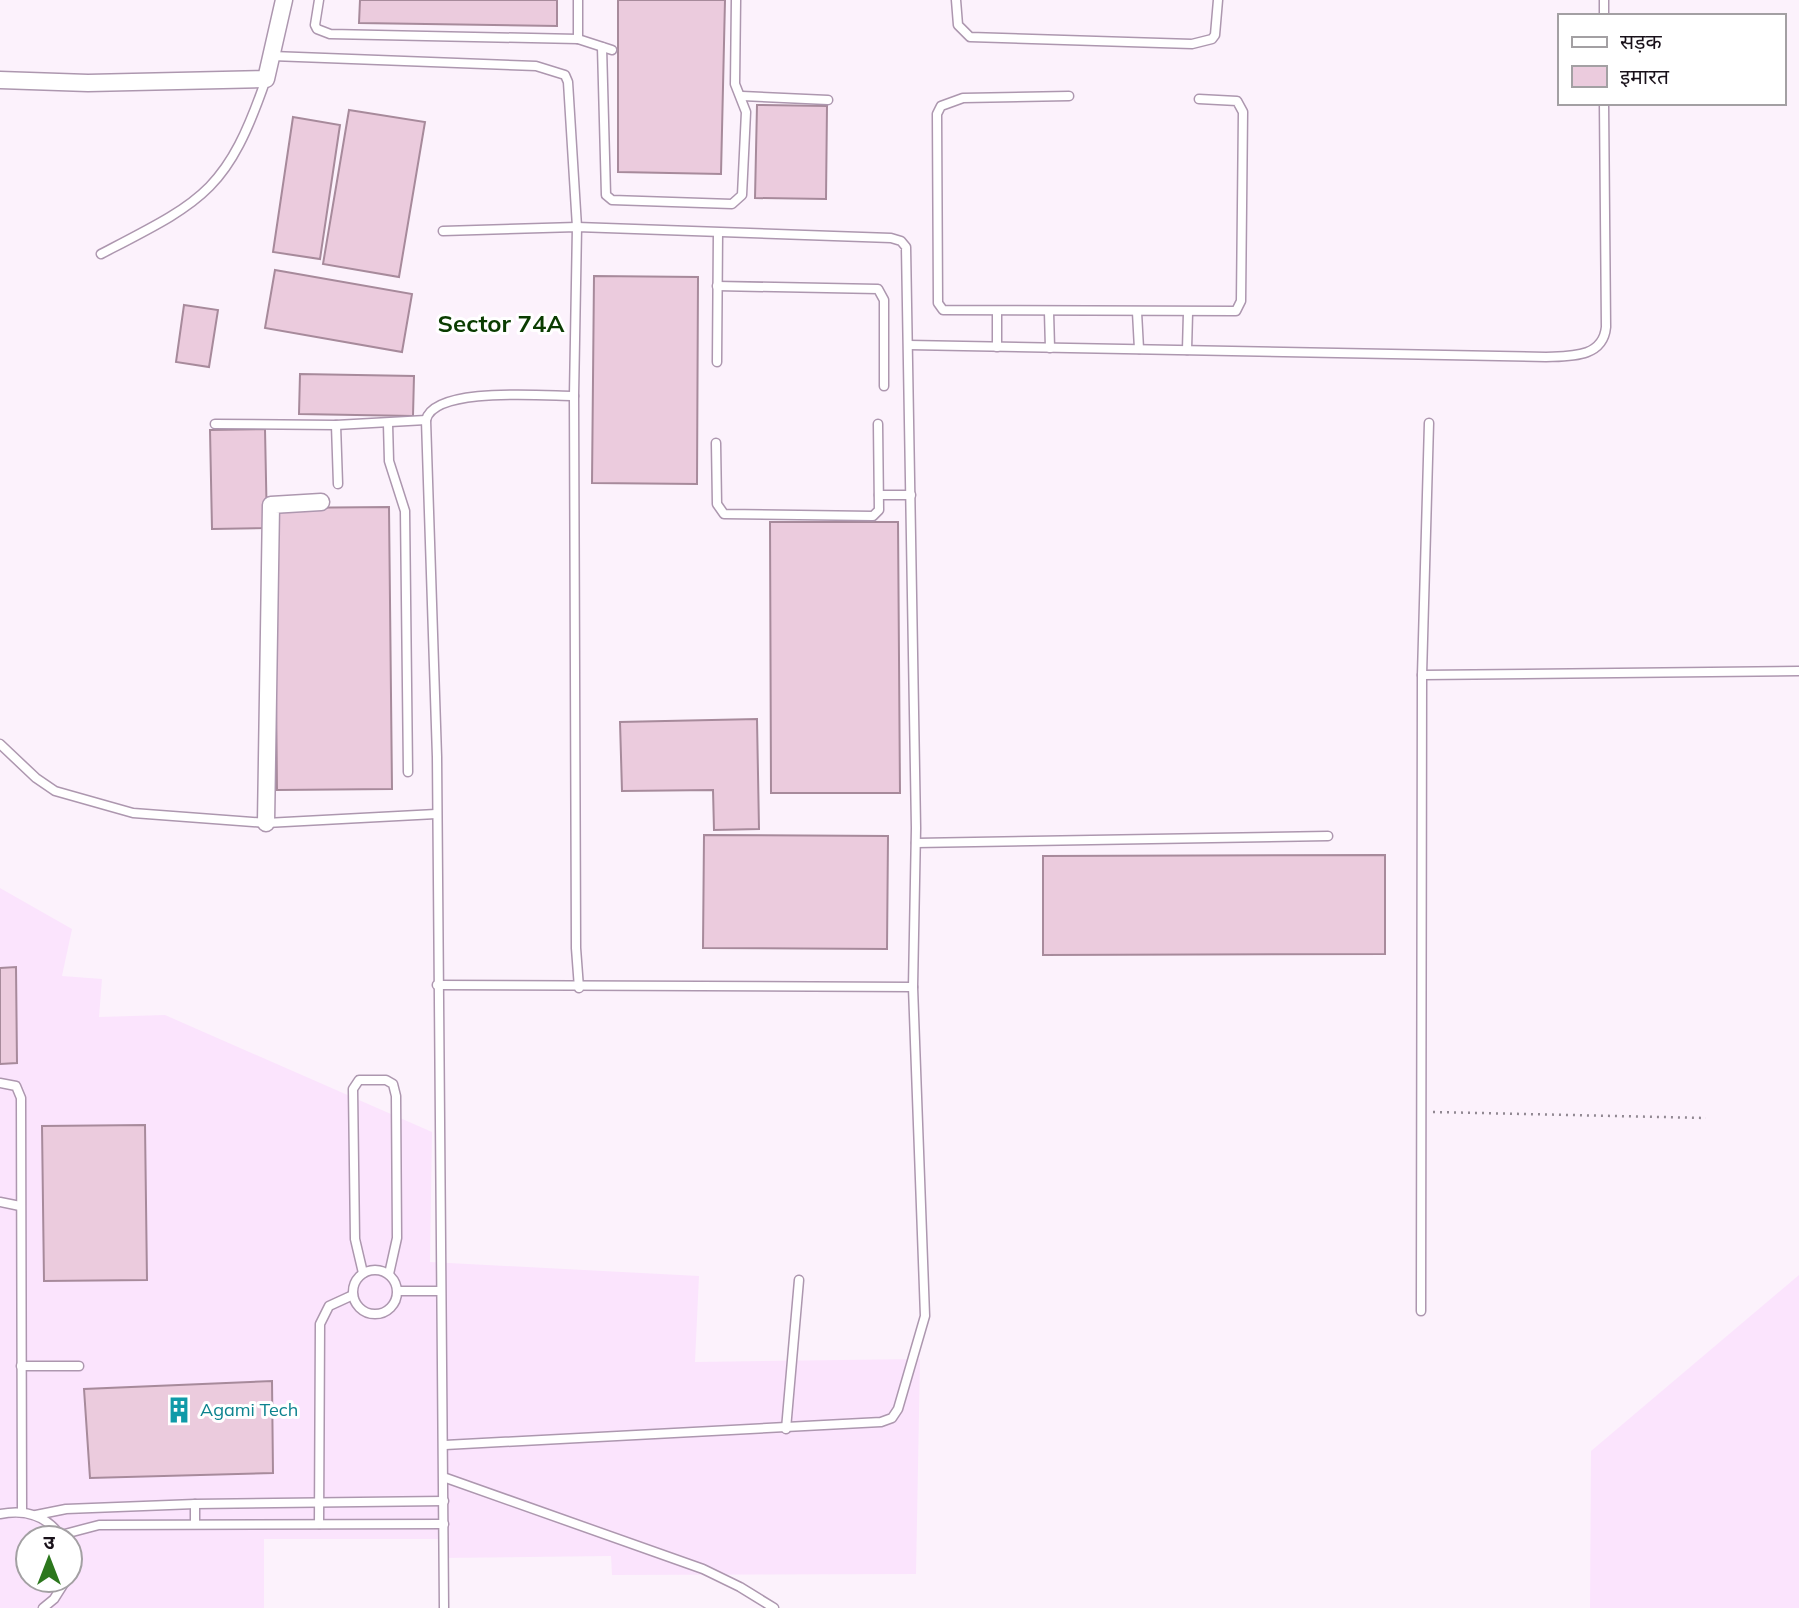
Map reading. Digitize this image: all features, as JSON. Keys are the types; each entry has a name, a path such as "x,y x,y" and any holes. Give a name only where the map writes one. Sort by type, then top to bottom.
{"street":[{"path":"0,80 88,83 266,79 284,0"},
{"path":"266,822 271,505 321,502"}],"lane":[{"path":"318,0 315,25 317,29 330,34 578,39 611,50"},
{"path":"578,0 578,39"},
{"path":"602,47 603,189 612,200 732,204 742,195 746,112 742,96 735,84 736,0"},
{"path":"956,0 958,26 970,37 1192,44 1212,39 1215,35 1218,0"},
{"path":"272,56 536,66 565,75 570,93 577,227 574,396 576,947 579,988"},
{"path":"101,254 164,221 204,196 238,149 266,79"},
{"path":"742,96 828,100"},
{"path":"1069,96 963,97 941,106 937,114 939,303 943,310 1188,313 1236,311 1241,300 1243,112 1237,101 1229,98 1199,99"},
{"path":"909,345 1546,357 1590,352 1604,339 1606,327 1605,105"},
{"path":"443,231 577,227 901,240 907,250 916,843 913,987 925,1316 898,1409 892,1418 881,1422 445,1446"},
{"path":"718,233 718,362"},
{"path":"718,286 878,289 884,300 884,386"},
{"path":"997,312 997,347"},
{"path":"1049,312 1050,348"},
{"path":"1138,312 1139,349"},
{"path":"1187,350 1188,313"},
{"path":"444,1608 446,1478 439,1291 436,814 426,420 431,409 459,398 574,396"},
{"path":"215,424 336,425 426,420"},
{"path":"1421,1311 1422,675 1429,422"},
{"path":"388,424 389,461 403,502 405,522 408,772"},
{"path":"716,443 718,503 724,514 873,516 879,510 878,424"},
{"path":"336,425 338,484"},
{"path":"879,495 911,495"},
{"path":"1422,675 1799,671"},
{"path":"0,744 36,778 72,798 133,813 266,822 436,814"},
{"path":"916,843 1328,836"},
{"path":"437,985 579,988 913,987"},
{"path":"363,1273 355,1240 353,1089 359,1080 378,1079 393,1084 396,1097 397,1238 389,1274 398,1290"},
{"path":"0,1083 12,1084 21,1094 22,1510"},
{"path":"0,1202 20,1206"},
{"path":"389,1274 372,1270 363,1273 354,1284 353,1295 361,1310 374,1314 391,1307 398,1290"},
{"path":"786,1429 799,1280"},
{"path":"398,1290 439,1291"},
{"path":"319,1524 320,1324 329,1306 353,1295"},
{"path":"21,1366 79,1366"},
{"path":"446,1478 703,1569 774,1608"},
{"path":"36,1515 78,1508 444,1501"},
{"path":"195,1504 195,1524"},
{"path":"0,1514 22,1510 51,1524"},
{"path":"84,1530 99,1525 444,1524"},
{"path":"43,1608 57,1594"}],"path":[{"path":"1421,1112 1706,1118"}],"shaded area":[{"path":"0,888 72,929 62,976 102,979 99,1017 165,1015 432,1132 430,1262 699,1276 695,1362 920,1359 916,1574 612,1575 611,1556 440,1558 439,1539 264,1539 264,1608 0,1608"},
{"path":"1799,1275 1799,1608 1590,1608 1591,1451"}],"building":[{"path":"360,0 557,0 557,26 359,23"},
{"path":"618,0 725,0 721,174 618,172"},
{"path":"757,105 827,106 826,199 755,198"},
{"path":"349,110 425,122 399,277 323,264"},
{"path":"293,117 340,125 320,259 273,252"},
{"path":"275,270 412,294 402,352 265,328"},
{"path":"594,276 698,277 697,484 592,483"},
{"path":"184,305 218,310 209,367 176,362"},
{"path":"300,374 414,376 413,416 299,414"},
{"path":"265,429 267,528 212,529 210,430"},
{"path":"389,507 392,789 277,790 274,508"},
{"path":"770,522 898,522 900,793 771,793"},
{"path":"757,719 759,829 714,830 713,790 622,791 620,722"},
{"path":"704,835 888,836 887,949 703,948"},
{"path":"1385,855 1385,954 1043,955 1043,856"},
{"path":"16,967 17,1063 0,1064 0,968"},
{"path":"145,1125 147,1280 44,1281 42,1126"},
{"name":"Agami Tech","path":"272,1381 273,1473 90,1478 84,1389"}],"place":[{"name":"Agami Tech","path":"179,1410"}],"district":[{"name":"Sector 74A","path":"501,324"}]}
